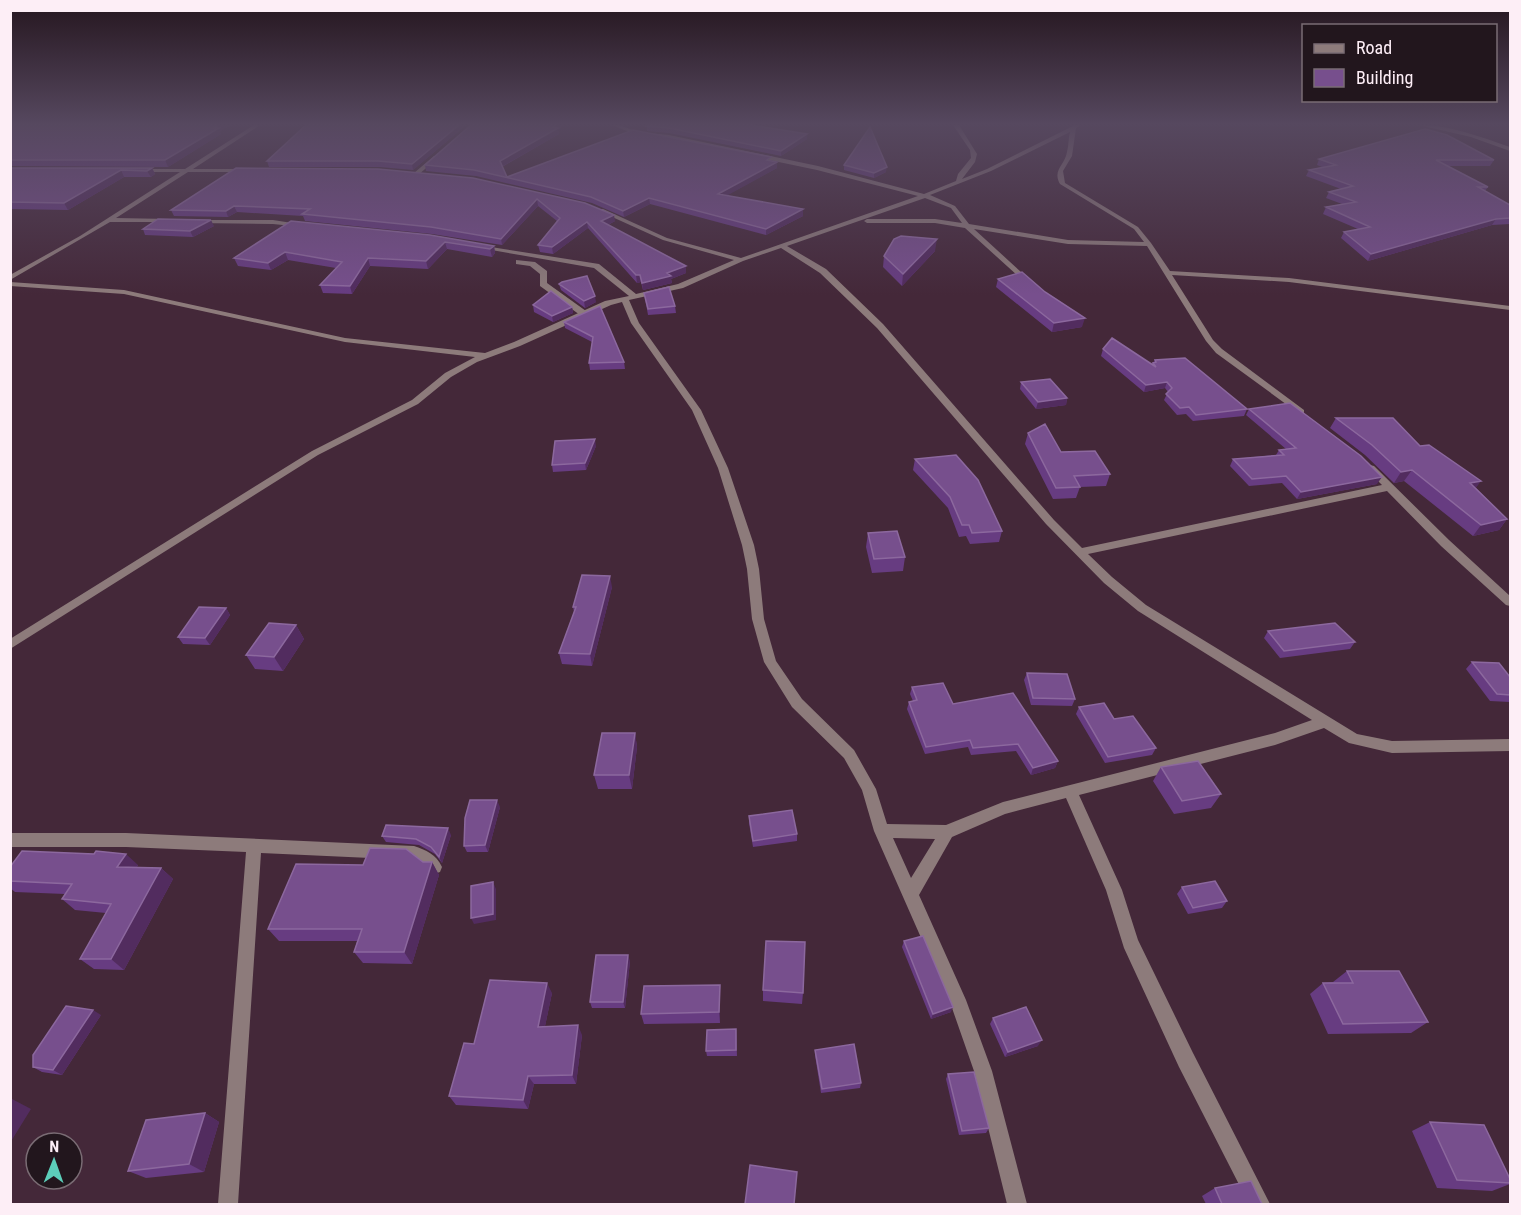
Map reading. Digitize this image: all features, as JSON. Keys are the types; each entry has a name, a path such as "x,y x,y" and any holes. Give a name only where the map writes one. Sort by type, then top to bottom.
{"street":[{"path":"10,278 168,182"},
{"path":"870,182 937,199 953,207 967,226 1033,287"},
{"path":"10,645 315,453 414,402 459,368 583,313 629,297 687,284 741,260 959,182"},
{"path":"1062,182 1128,221 1149,244 1210,341 1219,351 1309,418"},
{"path":"596,208 665,239 741,260"},
{"path":"108,220 174,221"},
{"path":"854,221 918,220 1068,242 1149,244"},
{"path":"185,222 273,222 306,226"},
{"path":"471,244 596,266 629,297 645,339 696,410 723,468 748,545 758,619 770,662 797,703 849,754 869,789 882,831 960,1006 983,1071 1017,1204"},
{"path":"782,246 823,271 880,326 1012,480 1079,552 1142,608 1354,739 1376,746 1412,748 1510,745"},
{"path":"519,262 532,264 544,273 543,284 583,313"},
{"path":"1168,273 1289,280 1510,308"},
{"path":"10,284 123,292 345,340 487,355"},
{"path":"1361,459 1510,602"},
{"path":"1079,552 1389,487"},
{"path":"882,831 947,832 1003,808 1275,739 1327,721"},
{"path":"1070,791 1114,890 1130,942 1186,1060 1260,1204"},
{"path":"911,893 947,832"},
{"path":"10,840 126,840 414,853 425,857 434,867"},
{"path":"228,1204 254,846"}],"building":[{"path":"10,182 101,182 64,203 10,202"},
{"path":"215,182 490,182 585,203 614,215 601,221 686,266 667,273 671,276 642,283 640,275 636,275 587,222 552,247 538,245 560,218 537,199 501,239 431,227 302,214 310,209 234,206 226,211 171,210"},
{"path":"525,182 741,182 718,194 803,209 766,229 649,198 623,211 591,197"},
{"path":"1341,182 1478,182 1488,187 1478,187 1510,205 1510,218 1496,219 1371,254 1344,232 1370,227 1326,207 1356,202 1329,192 1353,186"},
{"path":"158,219 211,220 190,231 143,229"},
{"path":"291,221 430,235 494,246 490,249 445,242 426,261 368,258 350,286 320,285 342,262 285,252 268,263 234,258"},
{"path":"901,236 937,239 903,274 884,256 894,239"},
{"path":"1022,272 1045,292 1085,318 1054,323 998,279"},
{"path":"587,276 595,296 584,301 559,284 562,282"},
{"path":"669,287 675,306 648,309 644,293"},
{"path":"551,291 572,307 552,316 533,305"},
{"path":"600,306 624,362 589,363 593,337 564,322"},
{"path":"1112,338 1156,367 1153,363 1156,362 1155,360 1185,358 1247,409 1196,415 1189,407 1180,408 1166,394 1172,388 1167,382 1146,385 1103,349"},
{"path":"1050,379 1067,398 1038,402 1021,382"},
{"path":"1290,403 1361,456 1382,477 1301,492 1286,476 1252,479 1233,459 1284,455 1279,450 1296,448 1249,409"},
{"path":"1336,418 1393,418 1420,446 1429,445 1481,481 1470,483 1507,519 1481,525 1412,470 1401,472 1372,445"},
{"path":"1045,424 1061,452 1095,451 1110,474 1074,476 1080,487 1056,488 1028,433"},
{"path":"595,439 585,463 552,465 555,441"},
{"path":"956,455 978,480 1002,531 972,533 969,525 962,525 950,497 915,459"},
{"path":"897,531 905,557 874,559 868,533"},
{"path":"582,575 610,576 590,654 559,653 576,607 573,607"},
{"path":"199,607 226,608 205,638 178,637"},
{"path":"269,623 296,625 274,657 246,655"},
{"path":"1335,623 1355,642 1284,651 1268,631"},
{"path":"1472,662 1499,663 1510,677 1510,695 1497,694"},
{"path":"1027,673 1067,674 1075,699 1033,698"},
{"path":"943,683 953,704 1013,693 1058,761 1033,768 1018,744 973,748 970,740 926,747 909,702 917,700 912,687"},
{"path":"1104,703 1114,719 1133,716 1156,748 1108,757 1079,707"},
{"path":"602,733 635,733 629,775 594,775"},
{"path":"1198,761 1221,794 1182,801 1161,767"},
{"path":"470,800 497,800 485,845 464,846 465,818"},
{"path":"792,810 797,834 753,841 749,816"},
{"path":"386,825 448,828 439,857 431,847 416,839 382,836"},
{"path":"370,848 406,849 423,862 432,862 404,952 354,952 362,929 268,929 296,864 363,865"},
{"path":"22,851 94,854 96,851 126,854 117,867 161,868 111,959 80,959 111,904 62,899 72,884 10,881 10,867"},
{"path":"1215,881 1227,901 1193,908 1182,887"},
{"path":"493,882 493,914 471,918 471,886"},
{"path":"923,936 953,1007 933,1014 904,941"},
{"path":"766,941 805,942 803,993 763,990"},
{"path":"596,955 628,955 623,1002 590,1002"},
{"path":"1347,971 1399,971 1428,1022 1343,1024 1323,983 1353,983"},
{"path":"490,980 547,983 538,1027 578,1025 572,1075 528,1076 523,1100 449,1096 464,1043 474,1044"},
{"path":"720,985 719,1012 641,1014 644,986"},
{"path":"66,1006 93,1010 53,1070 33,1067 33,1055"},
{"path":"1026,1007 1042,1040 1008,1052 993,1018"},
{"path":"736,1029 736,1050 706,1051 707,1030"},
{"path":"854,1044 861,1083 822,1089 815,1050"},
{"path":"974,1072 989,1128 962,1131 948,1074"},
{"path":"205,1113 189,1164 128,1171 146,1120"},
{"path":"1430,1122 1484,1125 1510,1183 1457,1180"},
{"path":"750,1165 797,1172 794,1204 745,1204"},
{"path":"1251,1181 1262,1204 1222,1204 1215,1188"}]}
